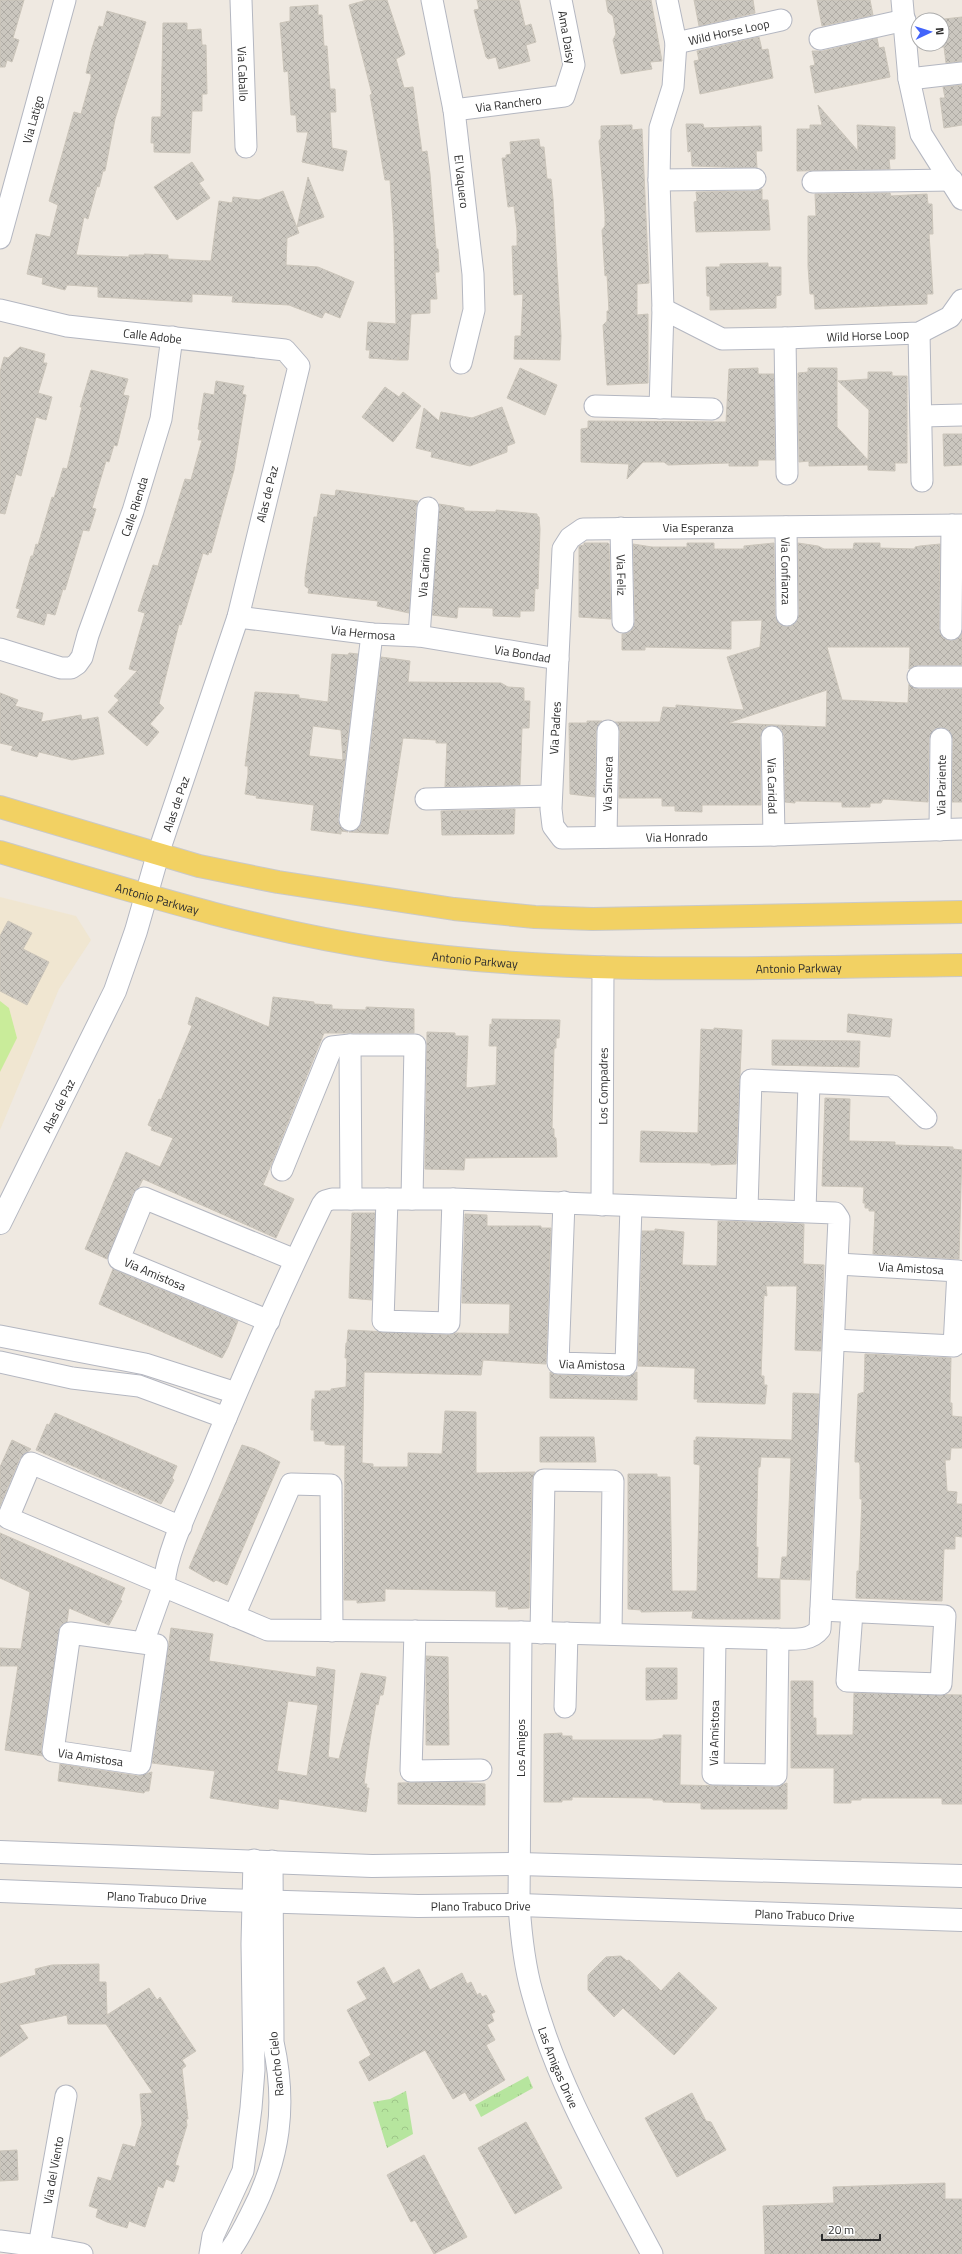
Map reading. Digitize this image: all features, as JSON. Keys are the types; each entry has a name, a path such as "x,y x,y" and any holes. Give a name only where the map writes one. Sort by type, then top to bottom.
{"main road":[{"path":"0,807 199,866 286,884 454,909 535,917 593,918 962,912"},
{"name":"Antonio Parkway","path":"0,852 147,895 268,927 390,950 526,964 603,967 962,965"},
{"name":"Alas de Paz","path":"0,1224 115,991 147,895 158,854"},
{"path":"0,1852 372,1866 520,1864 962,1876"},
{"name":"Plano Trabuco Drive","path":"0,1891 418,1906 520,1905 962,1920"}],"street":[{"name":"Via Latigo","path":"0,238 65,0"},
{"name":"Via Caballo","path":"241,0 246,147"},
{"name":"El Vaquero","path":"432,0 454,110 473,274 474,310 461,363"},
{"name":"Ama Daisy","path":"561,0 574,65 564,96"},
{"name":"Wild Horse Loop","path":"660,408 663,309 659,180 660,128 673,87 676,43 667,0"},
{"path":"820,39 903,10 909,79 921,134 952,180 962,199"},
{"name":"Wild Horse Loop","path":"676,43 781,20"},
{"path":"909,79 962,73"},
{"name":"Via Ranchero","path":"454,110 564,96"},
{"path":"659,180 754,179"},
{"path":"813,182 952,180"},
{"name":"Wild Horse Loop","path":"663,309 722,339 785,338 919,333 950,317 962,300"},
{"name":"Calle Adobe","path":"0,310 68,326 172,336 285,350 299,366"},
{"path":"919,333 922,416 922,481"},
{"name":"Calle Rienda","path":"0,649 61,668 71,668 77,664 82,657 88,635 133,511 161,420 172,336"},
{"path":"785,338 788,474"},
{"name":"Alas de Paz","path":"158,854 172,818 238,617 299,366"},
{"path":"596,406 712,409"},
{"path":"922,416 962,415"},
{"name":"Via Carino","path":"419,636 428,508"},
{"path":"951,629 957,525"},
{"name":"Via Esperanza","path":"558,659 563,549 570,538 583,529 957,525"},
{"name":"Via Confianza","path":"786,527 787,616"},
{"name":"Via Feliz","path":"621,528 622,622"},
{"name":"Via Hermosa","path":"238,617 372,634 419,636 488,647"},
{"path":"350,820 372,634"},
{"name":"Via Bondad","path":"488,647 558,659"},
{"name":"Via Padres","path":"551,796 558,659"},
{"path":"918,676 962,677"},
{"name":"Via Sincera","path":"606,837 608,731"},
{"name":"Via Caridad","path":"772,737 774,835"},
{"name":"Via Pariente","path":"940,830 941,739"},
{"path":"426,799 551,796"},
{"name":"Via Honrado","path":"551,796 552,826 562,838 774,835 962,829"},
{"name":"Los Compadres","path":"602,1205 603,967"},
{"path":"282,1170 332,1047 350,1045 415,1044 412,1199"},
{"path":"350,1045 351,1199"},
{"path":"748,1208 750,1080 892,1086 926,1118"},
{"path":"805,1211 809,1083"},
{"name":"Via Amistosa","path":"269,1321 120,1260 144,1198 295,1260"},
{"path":"143,1643 164,1584 165,1573 181,1527 236,1392 295,1260 325,1201 351,1199 453,1199 564,1202 631,1206 748,1208 835,1213 839,1219 820,1629 806,1639 715,1638 531,1632 268,1630 170,1589 164,1584 8,1518 31,1464 181,1527"},
{"path":"387,1199 383,1321 449,1323 453,1199"},
{"name":"Via Amistosa","path":"564,1202 558,1363 626,1365 631,1206"},
{"name":"Via Amistosa","path":"834,1340 954,1346 958,1270 838,1264"},
{"path":"0,1336 145,1364 236,1392"},
{"path":"0,1362 72,1378 139,1386 226,1418"},
{"path":"531,1632 544,1480 613,1481 611,1634"},
{"path":"234,1616 291,1484 331,1485 332,1631"},
{"path":"821,1610 944,1616 942,1684 847,1681 852,1612"},
{"path":"415,1631 411,1771 480,1770"},
{"name":"Los Amigos","path":"520,1864 531,1632"},
{"name":"Via Amistosa","path":"70,1633 143,1643 158,1646 140,1764 53,1751 70,1633"},
{"path":"565,1707 567,1633"},
{"name":"Via Amistosa","path":"715,1638 713,1774 776,1775 778,1639"},
{"name":"Rancho Cielo","path":"210,2254 213,2236 243,2172 254,2070 263,1901 263,1861"},
{"name":"Las Amigas Drive","path":"520,1864 522,1940 531,1992 554,2059 591,2141 652,2254"},
{"name":"Rancho Cielo","path":"226,2254 234,2246 259,2199 269,2175 278,2140 281,2112 278,2066 273,2042 263,1901"},
{"name":"Via del Viento","path":"39,2246 66,2096"},
{"path":"251,2108 281,2112"},
{"path":"243,2172 269,2175"},
{"path":"0,2241 82,2254"}],"shaded area":[{"path":"0,897 76,916 91,940 59,989 0,1130"}],"green space":[{"path":"0,1001 9,1008 17,1038 0,1072"},
{"path":"528,2076 533,2088 481,2117 475,2105"},
{"path":"406,2091 413,2134 387,2148 373,2102 390,2099"}],"building":[{"path":"0,0 24,0 13,38 19,40 12,62 7,60 5,67 0,67"},
{"path":"367,0 387,0 405,54 396,59 404,88 413,87 422,152 427,151 430,174 436,249 438,249 439,272 435,272 437,299 430,299 430,313 411,314 408,360 369,358 370,350 366,350 368,322 396,324 394,234 390,180 385,180 370,95 372,94 349,5"},
{"path":"477,0 519,0 525,26 531,24 536,42 526,45 530,61 499,69 496,57 488,59 486,57 474,10 479,9"},
{"path":"606,0 651,0 662,61 650,62 652,69 621,74 613,40 616,34 613,16 608,12"},
{"path":"694,0 753,0 755,13 699,26"},
{"path":"817,0 870,0 873,15 822,26"},
{"path":"318,5 318,15 322,15 324,46 327,46 330,89 335,89 336,112 330,112 332,148 347,151 343,171 302,162 308,132 297,132 296,115 291,115 288,71 284,72 280,23 290,21 290,7"},
{"path":"107,11 146,22 115,119 105,171 103,171 99,187 97,186 88,219 84,217 76,255 129,257 129,255 145,255 144,254 168,255 168,259 211,261 219,201 232,203 233,197 259,200 283,191 299,233 287,238 286,265 318,267 354,282 340,318 325,312 322,318 289,305 232,302 233,296 192,294 192,302 98,297 98,287 67,285 65,290 42,284 43,278 27,274 36,234 50,237 58,205 49,201 74,112 81,114 91,78 91,74 86,73 92,48 99,26 103,27"},
{"path":"962,17 962,61 946,63 945,52 950,52 950,18"},
{"path":"163,23 187,23 187,30 201,29 202,45 206,45 207,94 202,94 202,111 192,111 190,153 154,152 154,143 151,143 152,117 161,117"},
{"path":"759,37 762,50 768,49 773,78 700,94 694,61 699,60 697,51"},
{"path":"877,38 879,48 884,47 890,77 815,93 810,66 815,65 812,51 823,51"},
{"path":"962,85 962,125 944,128 940,98 945,98 943,87"},
{"path":"818,105 858,151 857,125 895,127 895,159 889,159 890,169 797,171 797,129 810,129 810,125 822,125"},
{"path":"686,124 703,124 704,128 761,126 762,151 756,151 757,168 692,166 691,151 688,152"},
{"path":"632,125 632,130 642,129 649,283 637,284 637,315 648,314 648,383 607,385 603,325 607,321 607,311 609,311 602,230 605,226 605,215 599,141 601,138 601,126"},
{"path":"539,139 540,147 544,147 547,179 551,179 553,199 561,336 560,360 514,359 515,336 521,336 523,294 514,295 512,246 517,246 517,230 514,206 508,207 502,158 506,158 506,155 511,154 510,142"},
{"path":"192,162 204,180 199,183 210,198 177,220 154,187"},
{"path":"308,177 324,217 297,227"},
{"path":"762,189 762,200 768,200 770,230 696,232 694,202 697,201 696,192 755,191"},
{"path":"890,193 891,196 927,194 928,204 932,204 933,234 929,234 933,294 927,294 927,304 815,309 814,294 810,294 808,266 808,216 816,216 815,194"},
{"path":"768,263 768,267 781,267 781,295 776,296 776,308 710,310 710,296 707,296 706,267 720,267 720,264"},
{"path":"20,347 45,354 43,363 47,363 38,393 52,397 46,420 36,417 21,476 16,474 5,514 0,513 0,372 4,357 8,358"},
{"path":"520,368 557,385 545,415 507,398"},
{"path":"758,368 758,374 774,374 775,460 758,460 758,466 729,466 729,463 668,465 664,462 643,462 627,479 629,464 581,462 581,429 588,428 588,421 726,422 729,369"},
{"path":"808,368 837,368 837,427 868,460 869,410 838,381 868,379 868,372 892,372 892,376 907,376 907,463 895,463 895,471 868,470 868,465 809,466 809,461 799,462 798,373 808,372"},
{"path":"91,370 128,379 123,395 129,396 117,446 114,445 109,462 106,461 92,508 96,509 89,531 83,530 65,590 63,589 55,615 47,613 44,625 17,617 20,609 16,608 31,556 33,556 36,544 38,545 52,497 54,498 63,468 67,469 82,407 80,407"},
{"path":"216,381 244,386 242,394 246,395 234,470 211,553 209,552 208,555 203,553 181,625 179,624 159,703 164,708 150,724 159,732 147,746 108,712 119,700 114,696 137,671 129,669 145,613 138,611 153,565 158,566 185,479 191,480 202,440 198,440 200,430 198,429 204,393 214,395"},
{"path":"385,387 399,397 403,392 421,406 393,442 362,417"},
{"path":"502,407 515,443 507,446 507,452 470,466 431,457 432,452 416,448 424,408 439,421 441,412 472,418"},
{"path":"943,434 962,434 962,465 944,466"},
{"path":"336,490 418,501 416,507 409,613 377,606 378,601 308,593 309,589 305,586 305,577 314,517 317,517 321,494 335,496"},
{"path":"439,504 464,508 464,511 496,512 496,510 537,514 539,517 540,529 538,589 535,588 534,611 520,611 520,617 493,616 493,608 458,607 457,618 432,615"},
{"path":"584,543 609,544 611,619 579,617 579,546 584,545"},
{"path":"687,543 714,543 714,549 744,549 744,546 774,543 775,615 777,621 787,627 793,625 799,615 798,543 818,546 824,549 853,549 854,543 880,543 880,548 915,549 915,547 920,546 940,544 939,629 945,639 950,641 957,639 962,633 962,665 918,665 909,669 910,647 827,647 842,700 908,703 909,684 918,689 962,689 962,802 952,802 953,739 947,729 941,727 935,729 929,738 928,802 883,799 881,803 870,803 870,807 842,807 842,802 785,802 784,736 782,730 772,725 765,727 760,737 761,805 702,805 702,812 675,811 675,806 662,806 662,798 619,798 620,731 615,722 660,722 663,707 676,708 676,705 744,710 727,657 760,647 762,620 731,621 731,649 645,647 645,650 622,650 622,634 630,632 635,622 633,544 652,547 687,547","holes":["827,690 826,727 728,723"]},
{"path":"349,653 358,654 338,819 339,825 348,832 341,831 341,834 311,830 314,805 256,798 257,796 245,794 248,766 245,766 255,692 299,695 299,698 328,702 332,654 348,655","holes":["313,726 341,730 343,760 309,756"]},
{"path":"381,657 410,661 408,682 501,683 508,687 524,688 524,701 530,701 529,728 522,728 520,785 445,787 447,743 436,743 436,740 403,738 388,834 349,832 359,827 362,821"},
{"path":"0,693 18,700 15,706 43,713 41,722 81,715 82,720 98,717 104,754 72,760 39,752 37,757 11,750 13,746 0,743"},
{"path":"587,721 602,721 596,731 595,797 570,794 569,723 587,723"},
{"path":"515,809 514,834 442,835 441,811"},
{"path":"8,921 32,933 23,949 49,962 27,1005 0,991 0,936"},
{"path":"196,997 269,1027 273,997 314,1002 314,1004 332,1005 332,1009 366,1010 366,1007 414,1009 414,1033 324,1033 263,1185 294,1199 276,1238 143,1179 139,1187 133,1193 107,1259 85,1249 126,1152 160,1167 173,1138 151,1130 152,1127 148,1125 159,1099 161,1100 192,1026 188,1024"},
{"path":"848,1014 892,1019 890,1037 847,1032"},
{"path":"492,1019 560,1020 559,1038 556,1038 556,1048 554,1048 552,1128 554,1129 554,1137 556,1138 557,1157 465,1158 464,1170 425,1169 427,1032 455,1033 455,1036 468,1036 466,1088 496,1085 497,1046 489,1046 490,1024 492,1025"},
{"path":"714,1028 742,1030 736,1164 711,1165 711,1163 640,1162 641,1131 698,1133 701,1029 714,1030"},
{"path":"772,1040 860,1041 859,1067 772,1065"},
{"path":"825,1098 850,1099 849,1141 895,1142 895,1145 953,1147 953,1149 962,1150 959,1259 873,1254 875,1211 869,1211 869,1208 865,1208 865,1203 863,1203 864,1187 822,1186"},
{"path":"352,1213 375,1213 372,1300 349,1298"},
{"path":"465,1214 487,1215 487,1226 541,1226 541,1228 551,1228 546,1364 483,1360 481,1375 364,1372 362,1463 373,1464 373,1467 408,1467 408,1453 442,1454 445,1411 476,1412 476,1473 535,1472 532,1480 529,1608 508,1609 509,1607 496,1607 496,1591 385,1589 385,1601 357,1603 357,1600 344,1600 345,1445 331,1445 325,1444 325,1441 314,1441 314,1430 311,1430 312,1399 315,1399 315,1391 331,1391 331,1389 346,1387 347,1358 345,1358 348,1330 449,1335 455,1333 509,1334 510,1304 462,1303"},
{"path":"718,1221 804,1224 803,1264 824,1265 821,1351 795,1350 797,1286 766,1286 767,1296 764,1295 761,1376 764,1376 764,1385 767,1385 765,1404 697,1402 698,1399 694,1399 695,1368 638,1366 642,1231 655,1231 655,1229 684,1232 682,1265 717,1266"},
{"path":"113,1269 238,1321 222,1358 99,1304"},
{"path":"865,1354 951,1358 950,1403 952,1403 952,1416 962,1417 962,1448 951,1448 950,1460 945,1460 947,1491 957,1492 956,1504 962,1504 962,1537 955,1536 955,1549 944,1549 942,1601 856,1598 857,1571 859,1571 862,1499 860,1499 860,1465 859,1462 855,1462 855,1457 858,1394 864,1392"},
{"path":"550,1372 558,1375 626,1377 637,1372 637,1400 550,1398"},
{"path":"793,1393 819,1394 810,1580 780,1579 780,1619 707,1619 692,1618 693,1611 641,1612 641,1610 628,1609 628,1474 657,1474 657,1477 670,1477 672,1591 697,1591 700,1465 694,1464 694,1440 696,1441 696,1437 792,1440","holes":["761,1457 791,1458 787,1557 782,1557 780,1579 757,1578 758,1547 756,1547 758,1467 760,1467"]},
{"path":"55,1413 177,1466 172,1478 174,1480 161,1504 36,1450 47,1424 49,1425"},
{"path":"540,1437 594,1437 596,1462 540,1462"},
{"path":"12,1440 31,1449 20,1458 0,1506 0,1467"},
{"path":"242,1445 255,1449 280,1462 227,1585 216,1580 214,1582 189,1568"},
{"path":"0,1533 125,1588 120,1600 122,1601 109,1625 69,1608 67,1622 60,1626 41,1749 43,1756 5,1750 18,1666 0,1666 0,1648 21,1649 30,1592 0,1578"},
{"path":"171,1628 213,1634 209,1661 316,1677 317,1667 335,1670 328,1757 339,1759 361,1673 386,1677 383,1695 380,1695 378,1705 376,1704 369,1746 364,1784 367,1784 366,1788 369,1788 366,1812 279,1799 278,1809 210,1798 215,1771 152,1763","holes":["288,1701 318,1705 307,1776 277,1771"]},
{"path":"426,1656 448,1657 449,1745 426,1745"},
{"path":"646,1668 677,1668 677,1699 646,1700"},
{"path":"791,1681 813,1681 813,1718 816,1718 816,1735 853,1735 854,1693 962,1695 962,1804 942,1804 942,1798 861,1798 861,1800 851,1800 851,1803 834,1803 834,1768 791,1768"},
{"path":"562,1733 562,1736 572,1736 572,1740 653,1740 663,1738 663,1735 681,1735 680,1785 776,1787 787,1783 787,1809 701,1809 701,1803 663,1802 663,1800 653,1800 653,1798 572,1797 572,1800 562,1800 562,1802 544,1802 544,1734"},
{"path":"60,1764 138,1776 152,1772 149,1791 145,1791 144,1793 58,1781"},
{"path":"456,1782 485,1784 485,1805 398,1804 398,1783"},
{"path":"621,1956 627,1961 629,1960 661,1991 679,1972 717,2008 674,2055 623,2008 614,2017 588,1990 588,1975 606,1957"},
{"path":"99,1964 99,1982 106,1982 107,2015 149,1988 157,2000 160,1997 196,2051 182,2060 186,2066 182,2069 188,2119 186,2119 187,2125 175,2165 179,2166 174,2182 166,2179 163,2188 158,2186 145,2227 129,2221 127,2228 107,2222 96,2217 98,2209 89,2206 98,2177 111,2181 123,2144 135,2147 142,2124 140,2094 153,2093 106,2024 68,2024 67,2015 19,2025 28,2038 0,2057 0,1984 36,1975 35,1969 52,1965"},
{"path":"384,1967 393,1984 419,1969 430,1990 462,1973 467,1984 471,1982 477,1995 480,1993 482,1997 486,1995 495,2012 491,2014 494,2021 487,2025 495,2040 486,2045 505,2080 470,2101 465,2092 453,2099 425,2050 369,2081 359,2062 371,2055 347,2010 367,1999 357,1982"},
{"path":"692,2093 706,2121 711,2122 726,2150 677,2177 645,2118"},
{"path":"526,2122 562,2188 515,2214 478,2148"},
{"path":"17,2150 18,2180 0,2181 0,2151"},
{"path":"424,2155 467,2237 434,2254 415,2220 411,2222 387,2175"},
{"path":"945,2183 945,2199 962,2199 962,2254 765,2254 763,2206 834,2203 833,2187"}]}
